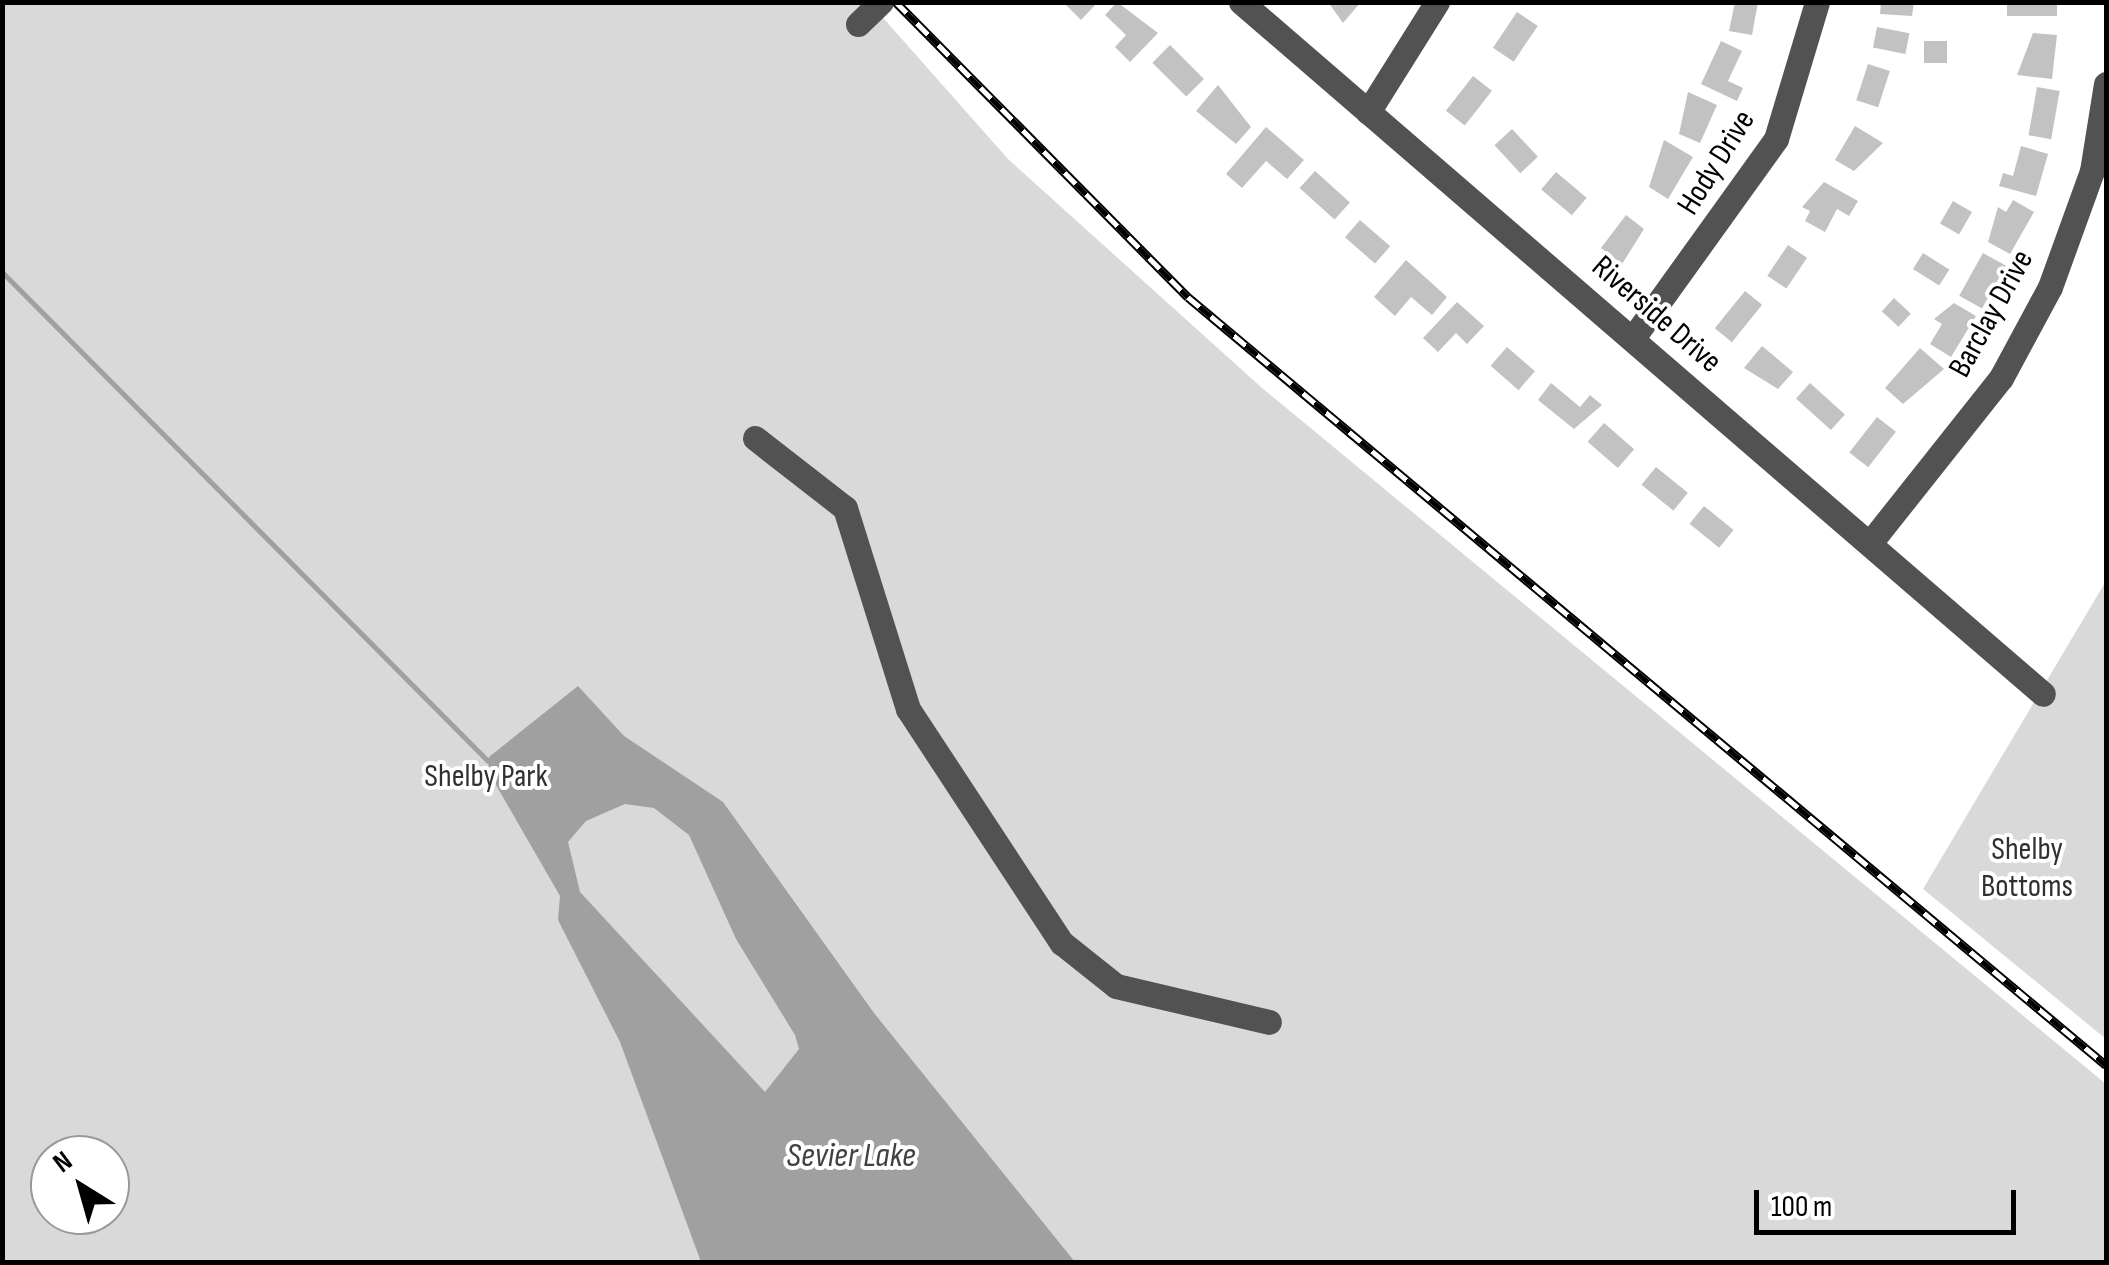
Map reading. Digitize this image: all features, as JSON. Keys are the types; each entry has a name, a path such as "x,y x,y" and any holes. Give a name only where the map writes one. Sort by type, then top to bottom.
{"street":[{"path":"858,24 881,2"},
{"name":"Riverside Drive","path":"1241,2 2035,686"},
{"path":"1368,112 1437,2"},
{"name":"Hody Drive","path":"1633,338 1776,140 1818,2"},
{"name":"Barclay Drive","path":"1870,543 2001,378 2050,287 2092,171 2106,84"},
{"path":"756,438 845,508 908,709 1062,943 1116,986 1269,1022"}],"green space":[{"name":"Shelby Park","path":"2,3 870,3 1008,159 1262,388 2106,1084 2106,1262 3,1262"},
{"name":"Shelby Bottoms","path":"2106,581 2106,1039 1923,889"}],"water":[{"name":"Sevier Lake","path":"578,686 624,736 723,802 874,1013 1075,1262 701,1262 620,1042 558,920 560,896 488,771 489,757","holes":["625,804 654,808 689,835 736,939 795,1035 799,1049 765,1092 580,892 568,842 586,821"]}],"building":[{"path":"1063,2 1098,2 1081,20"},
{"path":"1117,2 1158,33 1130,62 1115,47 1126,35 1105,15"},
{"path":"1328,2 1361,2 1343,23"},
{"path":"1735,2 1758,2 1752,35 1729,31"},
{"path":"1881,2 1914,2 1912,16 1880,14"},
{"path":"2007,2 2057,2 2057,16 2007,16"},
{"path":"1517,12 1538,26 1514,62 1493,48"},
{"path":"1877,27 1909,33 1905,54 1873,48"},
{"path":"2033,33 2057,35 2052,79 2017,75"},
{"path":"1721,41 1742,51 1728,81 1743,88 1737,101 1701,84"},
{"path":"1924,41 1947,41 1947,63 1924,63"},
{"path":"1170,45 1204,79 1186,97 1152,63"},
{"path":"1868,64 1890,71 1878,107 1856,100"},
{"path":"1473,76 1492,91 1465,125 1446,111"},
{"path":"1218,85 1251,127 1236,144 1196,111"},
{"path":"2037,87 2060,91 2051,139 2028,135"},
{"path":"1688,92 1717,105 1700,143 1679,134"},
{"path":"1855,126 1883,143 1854,171 1835,160"},
{"path":"1266,127 1304,160 1287,179 1266,161 1242,188 1226,174"},
{"path":"1512,129 1538,157 1520,173 1494,145"},
{"path":"1664,140 1693,157 1668,199 1649,187"},
{"path":"2021,146 2048,154 2036,196 1999,186 2003,173 2013,176"},
{"path":"1315,171 1350,202 1335,220 1300,188"},
{"path":"1556,172 1587,198 1572,215 1541,190"},
{"path":"1824,182 1858,201 1849,216 1837,209 1825,232 1805,221 1810,211 1802,207"},
{"path":"2013,200 2034,212 2010,254 1988,242 1998,207 2006,212"},
{"path":"1953,201 1972,212 1959,235 1940,224"},
{"path":"1626,215 1644,229 1622,264 1601,248"},
{"path":"1360,220 1390,246 1375,264 1345,237"},
{"path":"1788,245 1807,258 1786,289 1767,276"},
{"path":"1923,253 1949,269 1939,286 1913,269"},
{"path":"1983,253 2006,266 1982,308 1959,296"},
{"path":"1406,260 1447,297 1432,315 1411,297 1395,316 1374,297"},
{"path":"1745,291 1762,305 1732,342 1715,328"},
{"path":"1894,298 1911,314 1899,327 1882,311"},
{"path":"1457,302 1484,326 1467,344 1456,333 1438,352 1423,338"},
{"path":"1954,303 1976,316 1951,357 1930,344 1942,324 1934,319"},
{"path":"1762,346 1793,372 1778,389 1744,368"},
{"path":"1507,347 1535,371 1519,390 1491,366"},
{"path":"1920,348 1944,369 1903,404 1885,388"},
{"path":"1551,383 1580,407 1590,395 1602,405 1574,429 1538,400"},
{"path":"1810,383 1845,414 1831,430 1796,399"},
{"path":"1877,417 1896,432 1868,467 1849,452"},
{"path":"1604,423 1634,449 1618,468 1588,442"},
{"path":"1656,467 1688,493 1673,511 1642,485"},
{"path":"1704,506 1734,530 1719,548 1690,524"}],"waterway":[{"path":"2,272 488,761"}],"railway":[{"path":"896,2 1188,297 2106,1065"}]}
